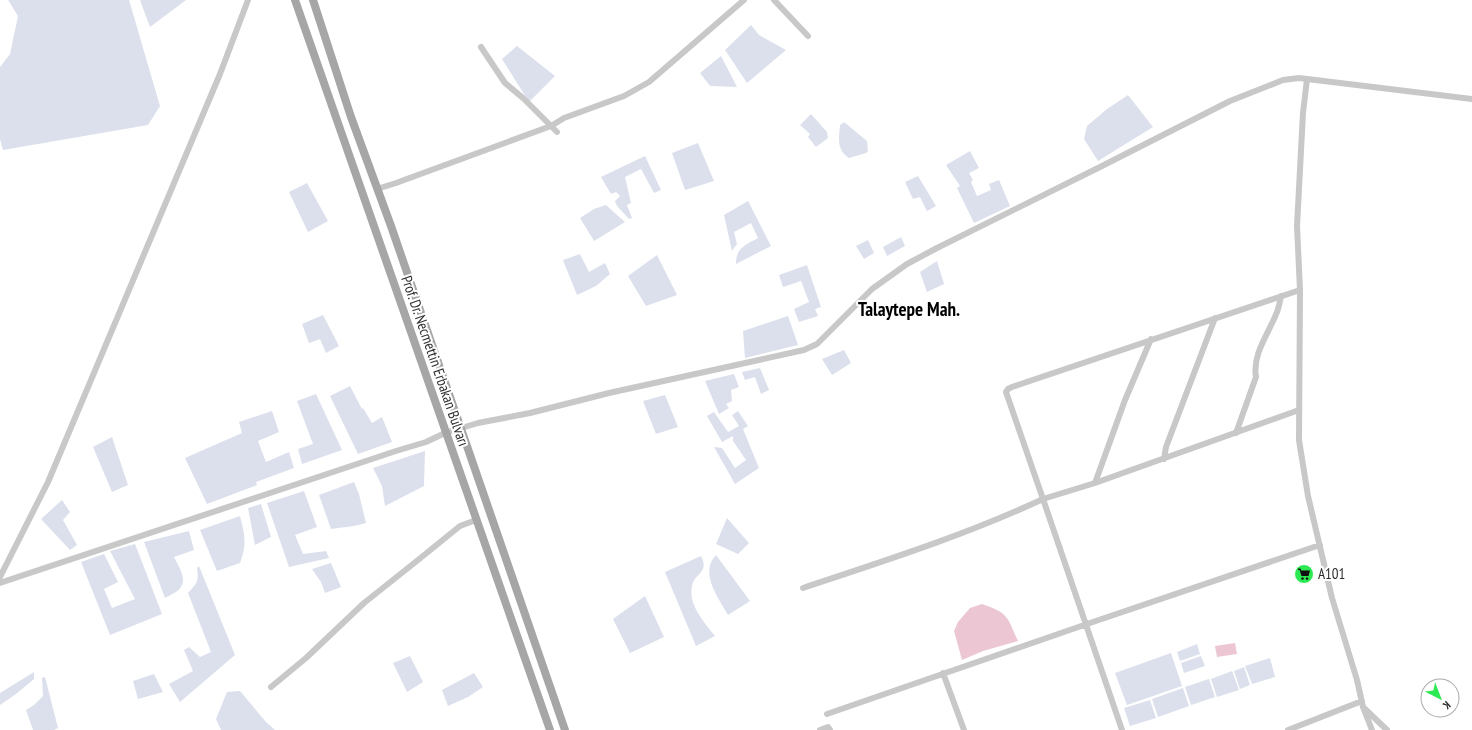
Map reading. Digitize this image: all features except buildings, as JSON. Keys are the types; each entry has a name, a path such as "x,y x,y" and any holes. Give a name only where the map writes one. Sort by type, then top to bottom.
{"main road":[{"name":"Prof. Dr. Necmettin Erbakan Bulvarı","path":"295,0 550,730"},
{"name":"Prof. Dr. Necmettin Erbakan Bulvarı","path":"313,0 351,117 394,234 565,730"}],"street":[{"path":"0,577 48,482 220,74 248,0"},
{"path":"377,189 551,126 564,118 624,96 649,82 744,0"},
{"path":"774,0 808,36"},
{"path":"481,48 505,83 523,98 557,132"},
{"path":"0,582 426,442 460,428 804,350 817,344 872,289 907,264 1230,101 1283,80 1299,78 1472,99"},
{"path":"1307,79 1302,113 1298,211 1300,290 1299,440 1308,496 1332,598 1357,680 1362,704 1372,730"},
{"path":"1122,730 1087,624 1006,396 1006,392 1008,389 1151,339 1300,290"},
{"path":"1236,433 1256,377 1254,370 1256,360 1278,310 1281,296"},
{"path":"1164,459 1166,447 1215,318"},
{"path":"1095,483 1125,400 1151,339"},
{"path":"803,588 936,543 1020,510 1043,499 1095,483 1299,410"},
{"path":"271,687 306,658 364,604 460,526 476,520"},
{"path":"827,714 1320,545"},
{"path":"943,673 964,730"},
{"path":"1288,730 1362,704"},
{"path":"1362,704 1387,730"},
{"path":"820,730 828,727 830,730"}],"shaded area":[{"path":"8,0 129,0 160,106 148,125 3,150 0,139 0,67 10,54 18,16"},
{"path":"140,0 186,0 150,27"},
{"path":"751,25 759,35 786,50 747,83 725,50"},
{"path":"517,46 555,76 529,102 502,59"},
{"path":"721,56 737,87 710,86 700,73"},
{"path":"1128,95 1153,127 1098,161 1084,139 1087,126 1107,109"},
{"path":"811,114 827,132 828,138 816,147 808,137 810,134 800,125"},
{"path":"844,122 867,141 868,151 866,153 849,158 842,151 839,143 839,134 840,125"},
{"path":"698,143 714,181 685,190 672,153"},
{"path":"970,151 979,168 969,173 973,180 971,182 977,196 991,190 989,184 999,180 1010,206 974,223 957,188 960,186 946,165"},
{"path":"645,156 661,190 654,193 641,169 625,177 631,203 627,205 632,218 629,219 617,206 615,201 620,196 616,192 611,194 601,177"},
{"path":"918,176 936,206 927,211 920,197 913,199 905,182"},
{"path":"307,183 328,221 308,232 289,192"},
{"path":"748,201 771,246 736,264 736,258 742,247 758,238 751,223 734,232 737,244 732,251 724,215"},
{"path":"606,205 625,222 594,241 580,218 594,209"},
{"path":"901,237 905,246 887,256 883,247"},
{"path":"868,240 874,253 864,259 856,246"},
{"path":"580,254 589,272 605,263 610,274 596,286 577,295 563,260"},
{"path":"657,255 677,295 646,306 628,276"},
{"path":"937,261 944,284 927,292 920,272"},
{"path":"807,265 821,307 815,309 818,316 799,322 794,309 809,302 801,281 783,287 779,275"},
{"path":"323,315 339,346 326,353 320,339 309,343 302,324"},
{"path":"788,316 798,345 745,358 743,331"},
{"path":"844,350 851,363 832,375 822,359"},
{"path":"760,368 769,390 761,394 755,377 745,380 742,372"},
{"path":"734,374 739,387 731,390 732,401 726,404 729,408 719,414 705,381"},
{"path":"350,386 362,409 363,408 372,423 382,417 392,442 358,454 330,396"},
{"path":"316,394 342,450 302,464 298,449 313,444 297,401"},
{"path":"665,395 678,427 656,434 643,401"},
{"path":"272,411 279,432 258,441 266,462 289,452 294,468 256,482 257,485 207,504 185,458 242,433 239,422"},
{"path":"738,411 748,426 743,429 759,468 735,484 714,447 722,448 735,468 746,460 733,441 733,436 722,442 707,416 714,412 728,432 739,426 732,415"},
{"path":"112,437 128,485 112,492 93,447"},
{"path":"425,451 424,486 385,506 382,486 373,468"},
{"path":"354,482 359,494 366,523 331,529 319,495"},
{"path":"304,491 317,527 295,535 303,554 326,551 329,558 289,567 267,503"},
{"path":"62,500 70,512 63,520 77,545 70,550 41,519"},
{"path":"261,504 271,537 255,545 248,508"},
{"path":"240,516 243,529 244,550 240,563 217,571 200,530"},
{"path":"727,518 749,543 738,554 716,544"},
{"path":"189,531 194,550 174,557 181,572 183,583 178,590 165,598 144,542"},
{"path":"135,544 162,614 110,635 81,562 104,554 118,582 104,589 112,608 135,599 110,551"},
{"path":"716,555 750,601 728,615 715,593 710,577 709,569 711,562"},
{"path":"701,556 704,566 703,570 693,582 691,593 692,600 698,613 715,636 696,646 665,572"},
{"path":"331,563 341,587 325,593 321,582 312,569"},
{"path":"199,566 235,655 180,702 169,684 193,671 184,650 189,647 200,657 211,652 188,593 197,582 197,568"},
{"path":"645,596 664,637 630,653 613,619"},
{"path":"982,604 997,610 1006,617 1012,626 1018,641 983,651 962,660 954,631 958,622 970,608"},
{"path":"1235,643 1237,654 1217,657 1215,646"},
{"path":"1197,644 1200,654 1180,661 1177,652"},
{"path":"1171,653 1182,686 1127,705 1115,673"},
{"path":"410,656 423,682 407,692 393,663"},
{"path":"1201,656 1205,666 1184,673 1181,663"},
{"path":"1270,658 1275,677 1252,684 1245,666"},
{"path":"1244,667 1250,685 1240,689 1234,671"},
{"path":"1232,671 1239,690 1217,697 1211,679"},
{"path":"34,672 34,679 0,705 0,693"},
{"path":"474,673 483,687 468,697 448,706 442,690"},
{"path":"154,674 163,692 138,699 133,681"},
{"path":"45,677 58,728 54,730 33,730 26,710 34,705 43,696 42,678"},
{"path":"1209,679 1215,697 1191,705 1185,687"},
{"path":"1183,688 1189,706 1158,717 1152,699"},
{"path":"240,691 266,722 275,730 221,730 216,719 227,692"},
{"path":"1150,700 1156,718 1130,726 1124,708"}],"place":[{"name":"A101","path":"1304,574"}],"district":[{"name":"Talaytepe Mah.","path":"909,309"}]}
